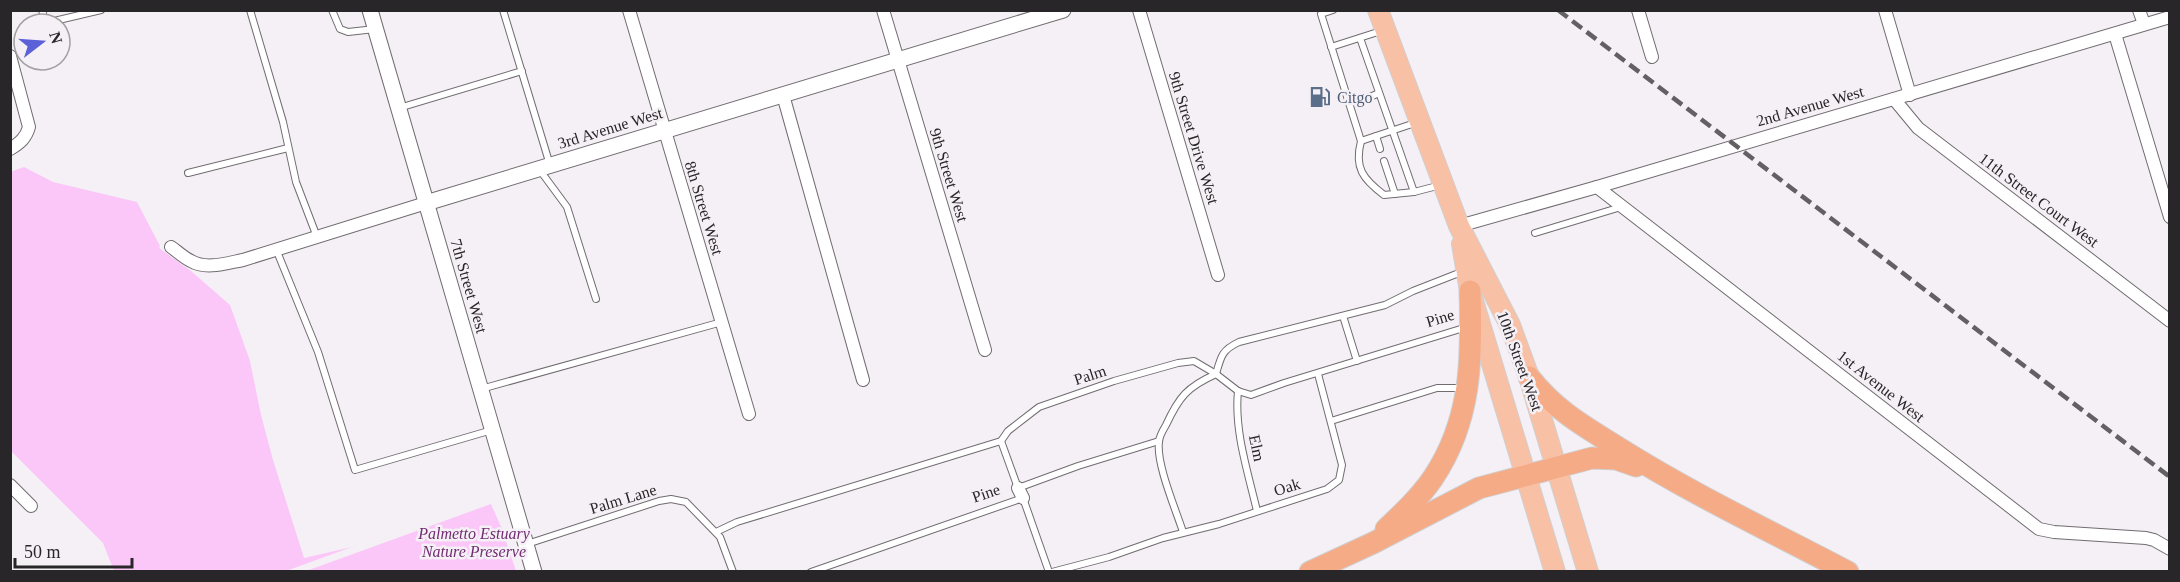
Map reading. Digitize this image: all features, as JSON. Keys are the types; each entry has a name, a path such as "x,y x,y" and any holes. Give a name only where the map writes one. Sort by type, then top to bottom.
{"highway":[{"path":"1373,543 1418,497 1438,470 1454,438 1464,409 1475,324 1470,291"},
{"path":"1529,377 1544,396 1564,414 1660,474 1848,572"},
{"path":"1310,572 1373,543 1479,488 1592,458 1616,459 1660,474"}],"main road":[{"name":"10th Street West","path":"1378,10 1459,226 1510,325 1529,377 1588,572"},
{"name":"10th Street West","path":"1459,226 1470,291"},
{"name":"10th Street West","path":"1475,324 1526,475 1555,572"}],"street":[{"name":"7th Street West","path":"370,10 534,572"},
{"name":"8th Street West","path":"629,10 749,414"},
{"name":"9th Street West","path":"883,10 985,350"},
{"name":"3rd Avenue West","path":"171,247 192,262 206,265 243,260 1063,10"},
{"name":"9th Street Drive West","path":"1139,10 1218,275"},
{"path":"1638,10 1652,57"},
{"path":"1885,10 1910,95"},
{"path":"2139,10 2144,24"},
{"name":"2nd Avenue West","path":"1459,226 1597,188 2169,17"},
{"path":"2115,34 2169,217"},
{"path":"10,56 29,127 27,135 10,149"},
{"path":"783,95 863,380"},
{"name":"11th Street Court West","path":"1894,99 1918,128 2169,321"},
{"name":"1st Avenue West","path":"1597,188 2038,529 2146,538 2169,549"},
{"path":"10,485 31,506"}],"lane":[{"path":"42,10 44,17 50,22 101,10"},
{"path":"250,10 283,122 296,182 316,237"},
{"path":"332,10 340,29 348,32 376,29"},
{"path":"503,10 522,71 544,167 567,207 596,299"},
{"path":"1333,10 1321,15 1361,141 1357,158 1363,176 1384,195 1414,192 1443,184"},
{"path":"1330,47 1385,30"},
{"path":"1360,38 1364,62 1373,77 1414,192"},
{"path":"1339,70 1347,68"},
{"path":"398,108 522,71"},
{"path":"1365,80 1373,77"},
{"path":"1345,87 1352,84"},
{"path":"1370,96 1379,93"},
{"path":"1350,103 1357,100"},
{"path":"1361,141 1419,122"},
{"path":"1376,136 1380,149"},
{"path":"188,173 288,148"},
{"path":"1384,161 1395,194"},
{"path":"1535,233 1621,206"},
{"path":"276,249 318,352 355,470 492,429"},
{"path":"1183,532 1159,453 1159,441 1176,403 1197,383 1216,374 1221,357 1227,348 1239,342 1385,305 1466,270"},
{"path":"1343,316 1357,361"},
{"path":"480,390 722,322"},
{"name":"Pine","path":"1238,391 1251,395 1475,324"},
{"name":"Palm","path":"716,532 737,522 1001,441 1008,431 1039,407 1153,369 1194,361 1238,391"},
{"name":"Oak","path":"1051,572 1109,557 1183,532 1219,524 1327,489 1339,480 1342,465 1318,374"},
{"path":"1331,421 1437,388 1467,388"},
{"name":"Elm","path":"1238,391 1236,410 1240,437 1257,511"},
{"path":"1001,441 1051,572"},
{"name":"Pine","path":"811,572 1021,493 1078,466 1159,441"},
{"name":"Palm Lane","path":"527,544 671,499 686,502 716,532 728,552 733,572"}],"green space":[{"path":"24,167 53,182 137,202 159,248 191,271 230,305 250,361 273,460 304,558 352,547 286,571 114,571 103,543 11,451 10,172"},
{"name":"Palmetto Estuary Nature Preserve","path":"491,504 516,571 306,571"}],"railway":[{"path":"1558,10 2170,477"}],"place":[{"name":"Citgo","path":"1320,97"}]}
